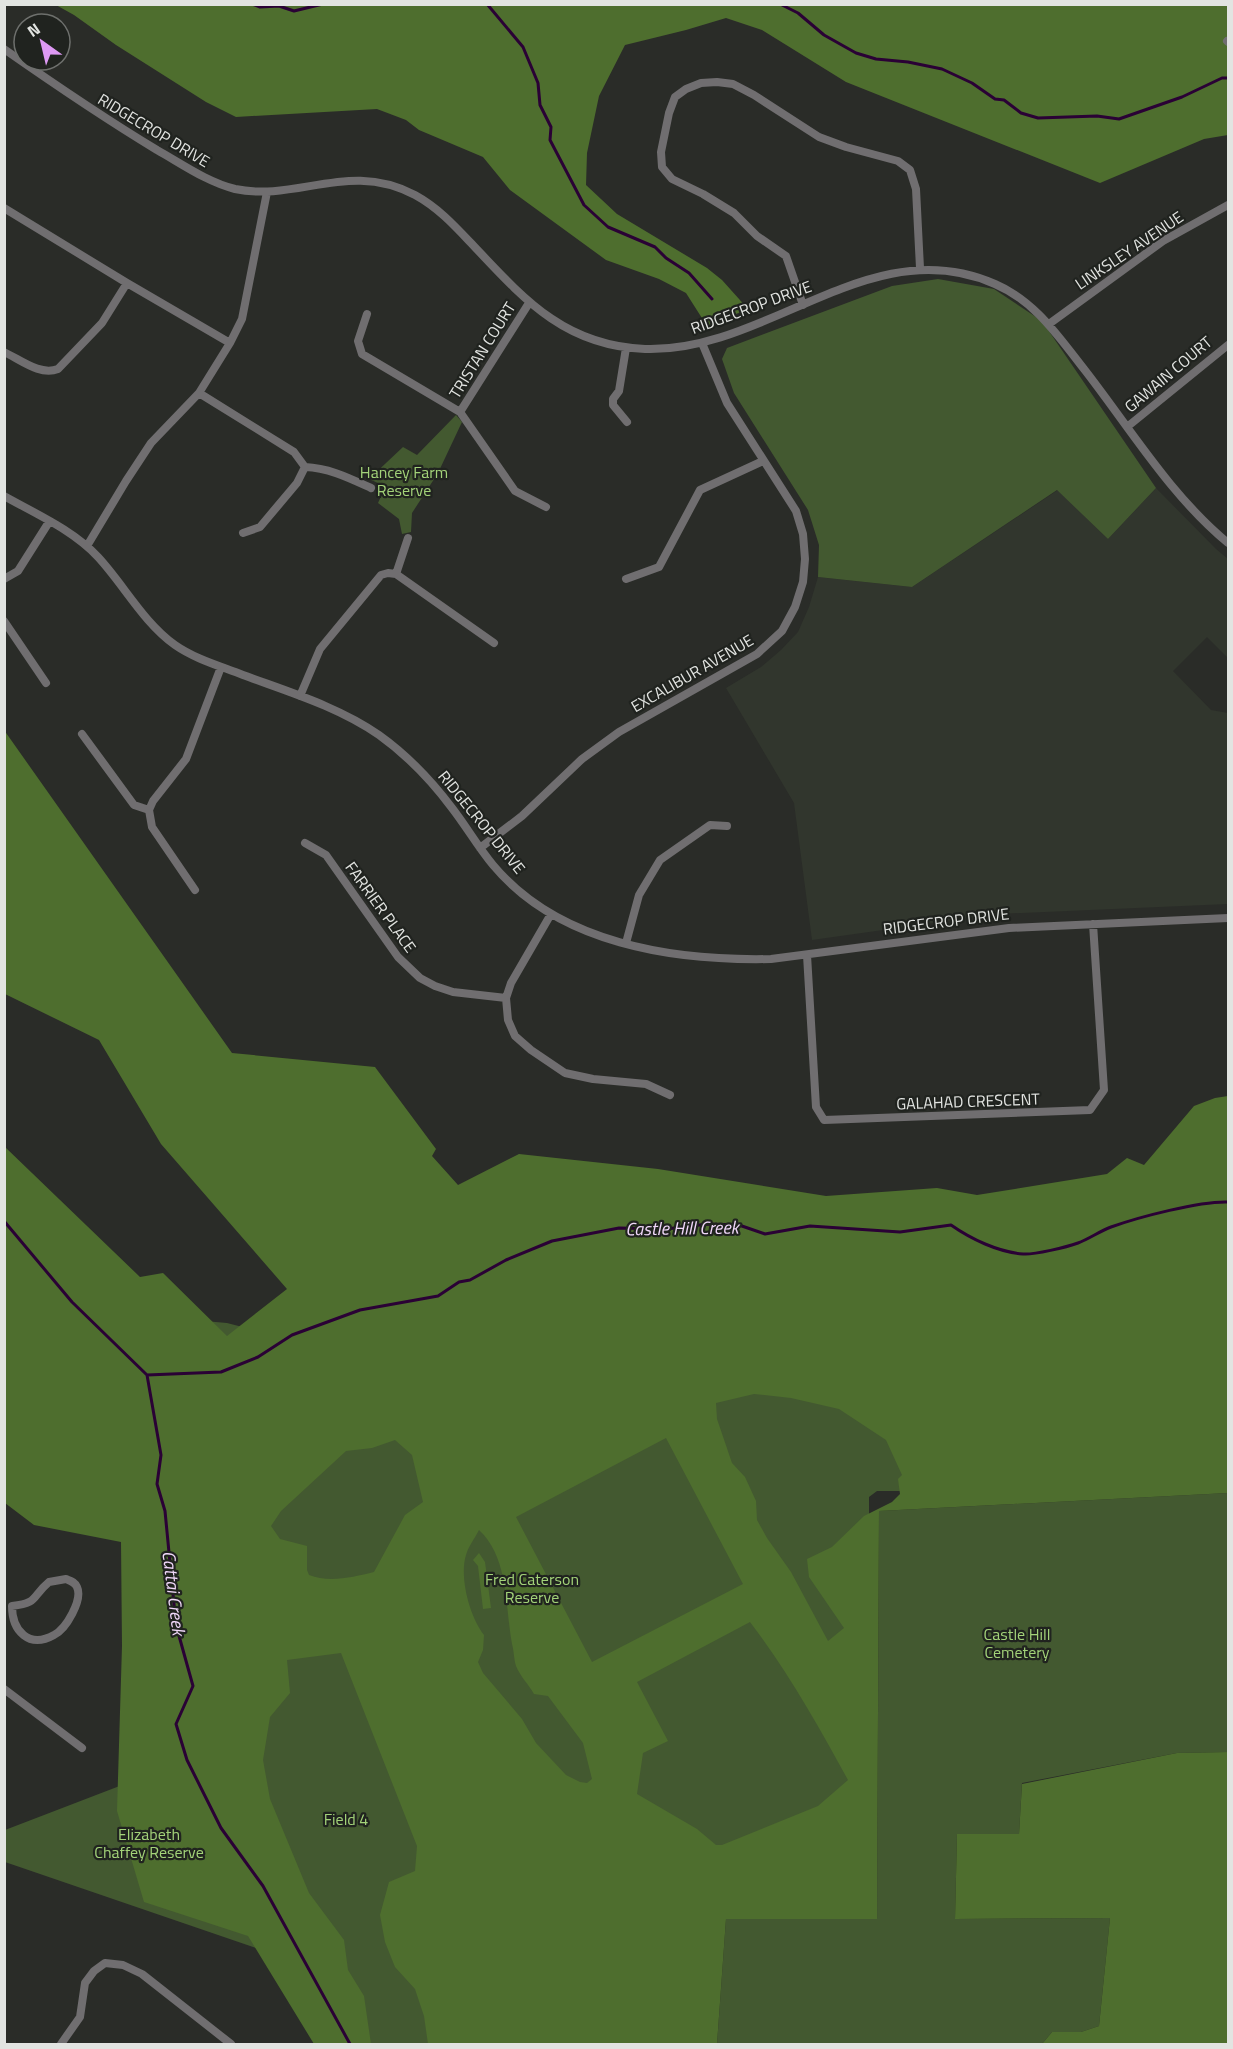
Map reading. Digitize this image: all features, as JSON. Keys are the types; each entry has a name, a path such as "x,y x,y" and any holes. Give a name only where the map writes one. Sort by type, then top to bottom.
{"street":[{"name":"RIDGECROP DRIVE","path":"4,49 104,118 205,178 236,189 267,192 354,179 381,182 411,193 438,209 529,303 562,326 592,339 626,348 649,349 702,343 882,274 920,268 949,270 999,285 1035,310 1049,324 1173,487 1228,543"},
{"path":"803,305 786,256 757,236 734,213 672,179 662,167 660,152 669,113 675,97 686,89 700,83 733,84 819,137 898,161 910,170 916,189 920,268"},
{"path":"87,546 151,443 199,393 230,343 242,319 267,192"},
{"name":"LINKSLEY AVENUE","path":"1049,324 1163,241 1228,205"},
{"path":"4,208 230,343"},
{"path":"4,352 40,370 49,372 58,369 102,323 127,283"},
{"name":"TRISTAN COURT","path":"460,412 529,303"},
{"name":"TRISTAN COURT","path":"367,314 358,341 362,354 460,412 515,491 546,507"},
{"name":"EXCALIBUR AVENUE","path":"480,848 522,816 582,759 619,732 757,654 782,631 795,607 803,582 805,559 803,534 796,511 727,403 702,343"},
{"name":"GAWAIN COURT","path":"1127,428 1228,345"},
{"path":"626,348 619,391 613,399 613,405 627,422"},
{"path":"199,393 294,452 305,467 337,473 371,488"},
{"path":"626,579 659,567 700,490 763,461"},
{"path":"243,533 260,527 297,483 305,467"},
{"name":"RIDGECROP DRIVE","path":"4,496 87,546 110,570 152,625 174,644 199,659 300,696 351,718 378,734 401,752 437,789 480,848 510,882 552,914 588,931 626,943 667,952 712,958 762,959 996,929 1228,918"},
{"path":"4,579 18,571 49,522"},
{"path":"396,574 408,538"},
{"path":"300,696 320,649 381,575 388,573 396,574 494,643"},
{"path":"4,621 46,683"},
{"path":"195,890 152,826 149,810 153,801 186,759 221,667"},
{"path":"82,734 134,805 149,810"},
{"path":"626,943 639,895 660,860 710,825 727,826"},
{"name":"FARRIER PLACE","path":"306,843 326,855 398,957 420,978 453,992 506,998"},
{"path":"552,914 511,983 506,998 508,1020 515,1036 531,1050 565,1072 593,1079 646,1084 670,1095"},
{"name":"GALAHAD CRESCENT","path":"807,955 816,1107 824,1120 1090,1110 1104,1090 1093,924"},
{"path":"4,1596 12,1606 14,1625 20,1633 44,1639 55,1634 66,1624 78,1598 79,1589 75,1583 66,1579 49,1582 33,1601 12,1606"},
{"path":"4,1689 82,1748"},
{"path":"61,2044 80,2017 85,1983 94,1971 105,1963 123,1965 142,1974 231,2044"}],"shaded area":[{"path":"1156,488 1228,559 1228,658 1207,637 1173,671 1211,710 1228,713 1228,904 997,914 812,940 794,803 726,688 761,667 798,632 818,577 912,587 1058,490 1108,539"}],"green space":[{"path":"56,5 1228,5 1228,135 1204,139 1100,183 846,82 762,30 726,18 625,45 599,96 587,153 586,185 617,214 707,268 722,280 748,309 707,326 686,293 659,279 606,260 510,190 483,157 419,130 406,120 377,109 236,117 206,102 116,45 72,12"},
{"path":"938,279 994,289 1042,321 1156,488 1108,539 1057,490 912,587 818,577 819,545 808,510 734,393 722,359 727,348 892,286"},
{"name":"Hancey Farm Reserve","path":"456,415 462,422 438,473 412,513 411,532 402,534 399,519 378,503 382,494 378,483 369,479 403,447 417,455"},
{"name":"Fred Caterson Reserve","path":"4,730 232,1053 375,1067 436,1149 432,1156 458,1185 519,1154 658,1169 826,1196 937,1188 977,1195 1107,1174 1127,1158 1144,1165 1194,1106 1228,1096 1228,1493 879,1511 877,1919 726,1919 717,2044 428,2044 424,2016 415,1989 395,1967 385,1942 380,1915 389,1882 415,1871 417,1846 341,1653 287,1660 290,1693 270,1717 263,1760 270,1799 309,1893 344,1940 348,1970 364,1996 371,2044 314,2044 248,1936 144,1902 117,1811 122,1646 121,1542 34,1525 5,1503 5,1147 140,1277 163,1273 227,1336 287,1289 161,1144 99,1040 5,994","holes":["754,1394 791,1398 839,1409 886,1440 902,1475 898,1479 900,1494 892,1502 864,1516 832,1547 807,1559 809,1577 844,1628 828,1641 791,1572 757,1520 756,1501 745,1477 732,1463 717,1419 716,1403","666,1438 743,1584 592,1662 516,1517","395,1440 412,1455 423,1502 405,1515 374,1572 333,1579 309,1575 307,1546 280,1539 271,1526 281,1511 346,1451 372,1448","479,1530 489,1541 496,1554 504,1583 516,1666 534,1694 548,1696 583,1743 592,1779 587,1783 566,1775 536,1743 522,1719 483,1673 478,1662 483,1650 484,1635 470,1608 465,1586 464,1564 468,1549","750,1622 802,1699 848,1780 818,1806 722,1845 716,1845 697,1829 637,1794 643,1753 668,1741 637,1682"]},
{"name":"Fred Caterson Reserve","path":"359,1290 1228,1491 877,1491 869,1497 870,1883 694,1883 695,2044 315,2044 282,1957 5,1862 5,1830 130,1782 193,1320 227,1323 289,1339"},
{"name":"Castle Hill Cemetery","path":"1228,1493 1228,1752 1177,1753 1022,1783 1019,1834 957,1835 955,1919 1110,1918 1099,2026 1081,2032 1052,2032 1042,2044 717,2044 726,1919 877,1918 879,1511"},
{"path":"479,1553 485,1562 491,1608 483,1609 478,1566 473,1560"},
{"path":"1228,1752 1228,2044 1042,2044 1052,2032 1081,2032 1099,2026 1110,1918 955,1919 957,1834 1019,1834 1022,1784 1177,1753"}],"waterway":[{"path":"252,4 260,7 279,6 294,11 323,4"},
{"path":"487,4 523,47 538,83 540,105 551,127 550,140 584,205 608,227 655,247 666,258 689,273 712,299"},
{"path":"780,4 798,13 824,35 856,53 876,59 908,62 942,69 972,83 995,99 1004,100 1021,113 1038,118 1097,116 1119,119 1182,97 1222,78 1228,78"},
{"name":"Castle Hill Creek","path":"147,1375 221,1372 258,1357 292,1335 360,1310 438,1296 459,1282 470,1280 506,1260 552,1241 619,1228 666,1229 708,1224 739,1225 765,1234 810,1226 900,1232 951,1225 995,1248 1028,1254 1073,1245 1111,1227 1153,1214 1202,1204 1228,1202"},
{"name":"Cattai Creek","path":"4,1221 72,1302 147,1375 161,1455 157,1484 165,1511 176,1625 193,1686 176,1724 187,1760 221,1828 263,1886 350,2044"}],"park label":[{"name":"Field 4","path":"346,1819"},
{"name":"Elizabeth Chaffey Reserve","path":"149,1843"}]}
